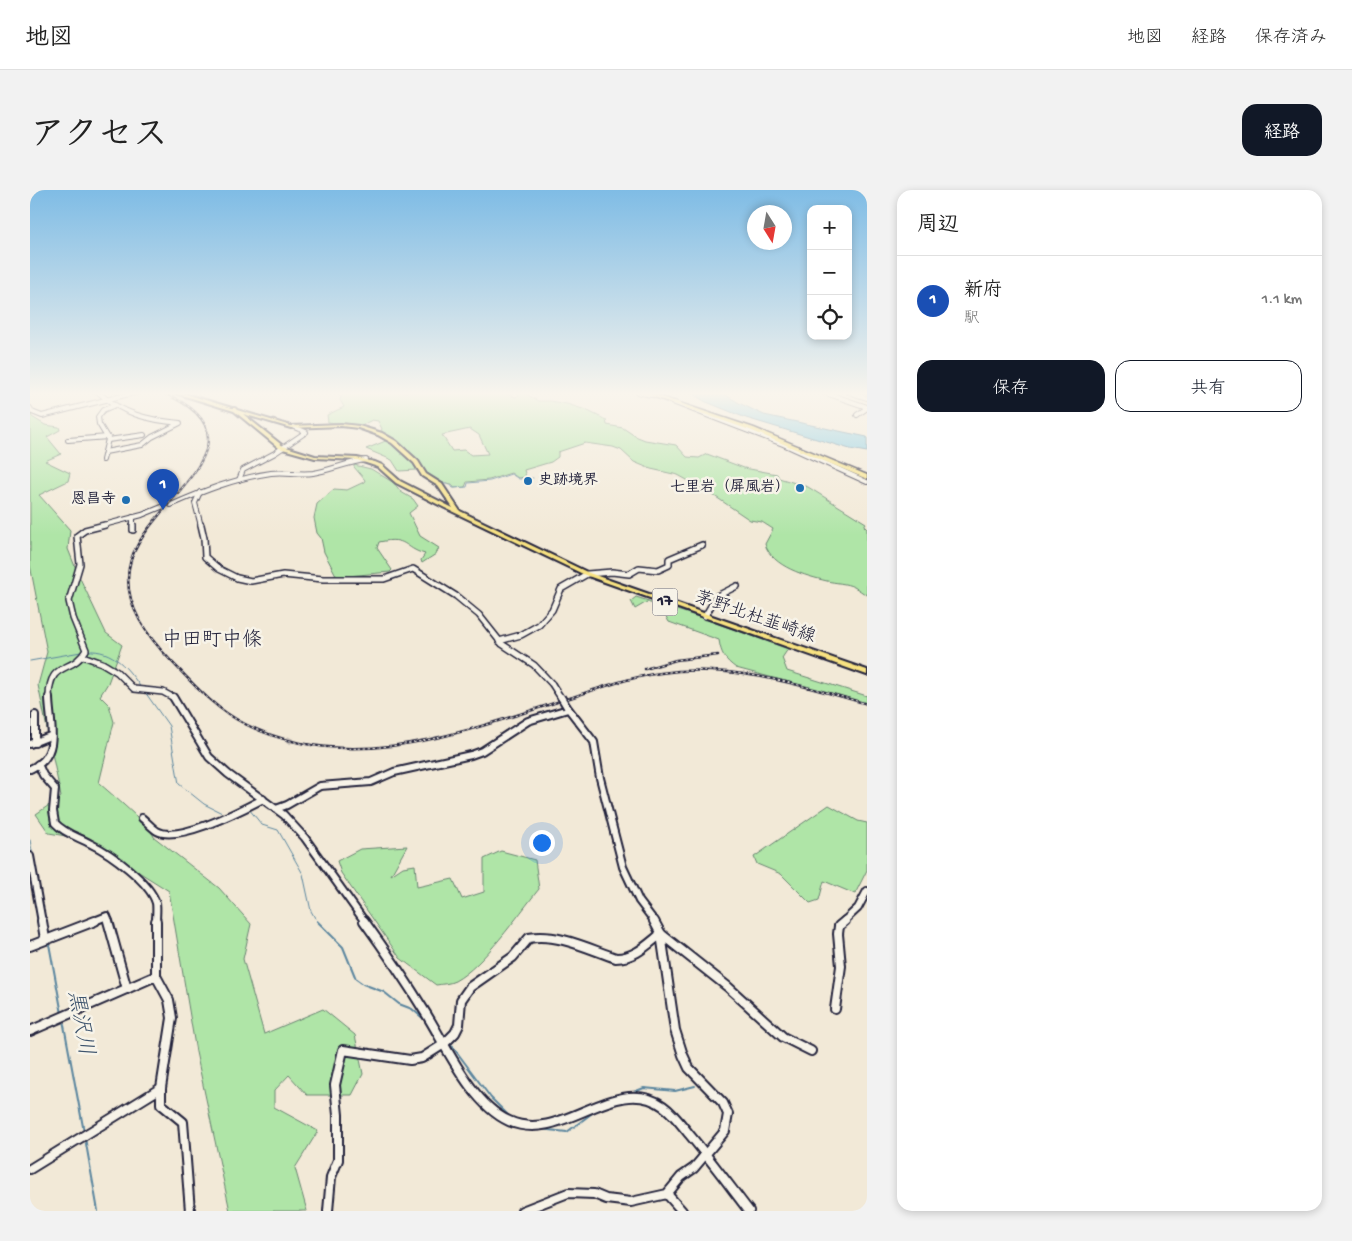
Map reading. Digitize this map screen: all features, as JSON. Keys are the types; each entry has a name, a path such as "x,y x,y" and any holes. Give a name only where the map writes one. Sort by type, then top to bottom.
{"highway":[{"path":"778,440 867,477"}],"main road":[{"name":"茅野北杜韮崎線","path":"270,440 284,448 315,457 366,460 380,466 398,482 468,518 587,574 867,673"},
{"name":"茅野北杜韮崎線","path":"390,440 416,462 423,474 440,485 454,507 468,518"}],"street":[{"path":"68,440 75,440"},
{"path":"102,460 108,446 108,440"},
{"path":"105,452 142,445 151,440"},
{"path":"239,480 243,470 254,466 295,440"},
{"path":"771,440 867,482"},
{"path":"172,505 200,492 239,480 272,473 305,474 318,472 350,462 366,460"},
{"path":"200,492 195,503 204,538 205,557 219,569 237,578 251,581 283,575 323,579 384,579 413,569 456,596 480,614 499,641 534,666 552,684 594,742 600,778 623,867 639,901 655,922 661,934 675,1030 683,1055 689,1068 723,1103 728,1114 725,1131 706,1154 667,1194 631,1202 606,1199 594,1194 568,1193 522,1211"},
{"path":"30,769 48,754 50,736 49,688 52,675 58,669 83,656 86,648 68,601 80,564 77,536 93,528 164,506"},
{"path":"133,517 133,530"},
{"path":"499,641 516,637 543,622 557,604 561,589 587,574 612,572 629,574 644,567 658,570 669,565 669,559 702,545"},
{"path":"704,616 718,596 737,586"},
{"path":"83,656 102,662 116,672 131,688 163,692 173,697 194,729 205,752 236,780 276,809 296,827 371,930 478,1097 500,1117 510,1122 534,1127 549,1125 625,1096 639,1096 663,1106 706,1154 749,1211"},
{"path":"276,809 320,786 371,782 394,772 471,755 482,751 528,721 568,708"},
{"path":"35,714 32,743 50,736"},
{"path":"38,764 43,775 55,789 53,816 55,822 68,833 101,849 120,863 152,894 156,903 156,976 169,1000 172,1018 161,1088 161,1104 183,1122 190,1211"},
{"path":"142,818 145,818 149,826 157,831 167,834 180,833 190,831 220,818 228,817 262,799"},
{"path":"30,856 45,939"},
{"path":"835,1009 841,966 839,926 864,904 867,890"},
{"path":"30,946 107,916 126,989"},
{"path":"328,1211 331,1177 338,1160 338,1115 335,1085 343,1050 410,1060 422,1058 444,1044 455,1033 459,1025 460,1006 465,993 470,987 513,957 528,938 541,936 554,938 623,959 631,956 661,934"},
{"path":"661,934 728,987 783,1037 810,1051"},
{"path":"30,1032 156,976"},
{"path":"30,1169 161,1088"},
{"path":"667,1194 682,1211"}],"green space":[{"path":"30,440 49,440 61,454 45,461 70,473 68,481 39,495 70,530 68,549 78,574 106,633 122,645 108,683 100,696 109,705 114,722 99,783 138,818 154,837 219,888 251,924 243,959 264,1034 323,1009 355,1035 363,1074 352,1095 307,1095 289,1075 274,1091 274,1107 318,1131 295,1168 307,1211 230,1211 196,1052 169,891 88,840 49,833 36,814 61,797 38,685 47,652 30,565"},
{"path":"388,440 414,462 417,470 399,471 392,460 366,449"},
{"path":"389,440 445,440 452,451 464,450 471,455 488,454 481,440 644,440 676,445 687,457 699,458 707,454 744,468 777,474 779,478 808,487 866,523 864,526 867,529 867,595 851,586 809,576 782,564 769,552 765,544 773,529 762,522 750,520 707,491 678,475 651,469 634,462 621,450 613,447 585,443 558,452 558,457 551,462 524,470 526,477 518,478 511,473 489,480 467,482 465,487 454,488 452,484 439,482 426,475 418,462"},
{"path":"354,465 371,469 394,483 401,492 413,499 418,506 409,513 420,536 439,548 436,554 422,563 421,560 425,554 405,544 395,540 379,542 377,548 392,570 390,572 337,577 324,552 314,518 317,504 334,489 347,490 364,482 365,480"},
{"path":"636,597 788,649 782,658 787,671 867,696 867,703 736,668 724,656 719,640 669,622 660,606 647,602 635,609 631,601"},
{"path":"829,805 858,821 867,823 867,870 855,894 824,881 819,900 810,903 781,874 757,864 754,857"},
{"path":"407,846 391,875 403,867 415,865 417,887 453,879 462,899 484,892 484,859 501,851 535,860 539,889 511,926 477,964 453,982 436,985 400,958 341,873 337,861 360,849"}],"water":[{"path":"819,440 867,440 867,452"}],"waterway":[{"path":"440,483 451,485 453,488 467,487 468,483 490,481 511,474 519,479 533,478"},
{"path":"87,651 97,651 113,657 126,668 142,689"},
{"path":"30,661 81,652"},
{"path":"145,692 169,726 179,784 204,804 224,814"},
{"path":"249,809 262,825 278,830 303,874 311,911 315,918"},
{"name":"黒沢川","path":"30,840 33,856"},
{"path":"317,921 343,947 356,979 363,984 384,992 399,1004 412,1009 425,1020"},
{"name":"黒沢川","path":"49,944 62,1014"},
{"name":"黒沢川","path":"63,1020 84,1132"},
{"path":"450,1043 491,1098 510,1117"},
{"path":"631,1093 644,1088 675,1091 695,1086"},
{"path":"539,1129 567,1132 595,1111"},
{"name":"黒沢川","path":"85,1138 98,1211"}],"tunnel":[{"path":"288,743 291,737"}],"railway":[{"path":"206,440 205,452 193,474 138,544 129,568 128,582 130,595 139,620 154,642 206,696 224,711 245,724 286,740 327,747 369,748 410,743 452,734 493,723 628,680 661,673 687,671 740,673 791,683 867,704"},
{"path":"645,669 676,660 718,655"}],"place":[{"name":"史跡境界","path":"528,481"},
{"name":"七里岩（屏風岩）","path":"800,488"},
{"name":"恩昌寺","path":"126,500"},
{"name":"新府","path":"163,510"}],"district":[{"name":"中田町中條","path":"212,641"}]}
